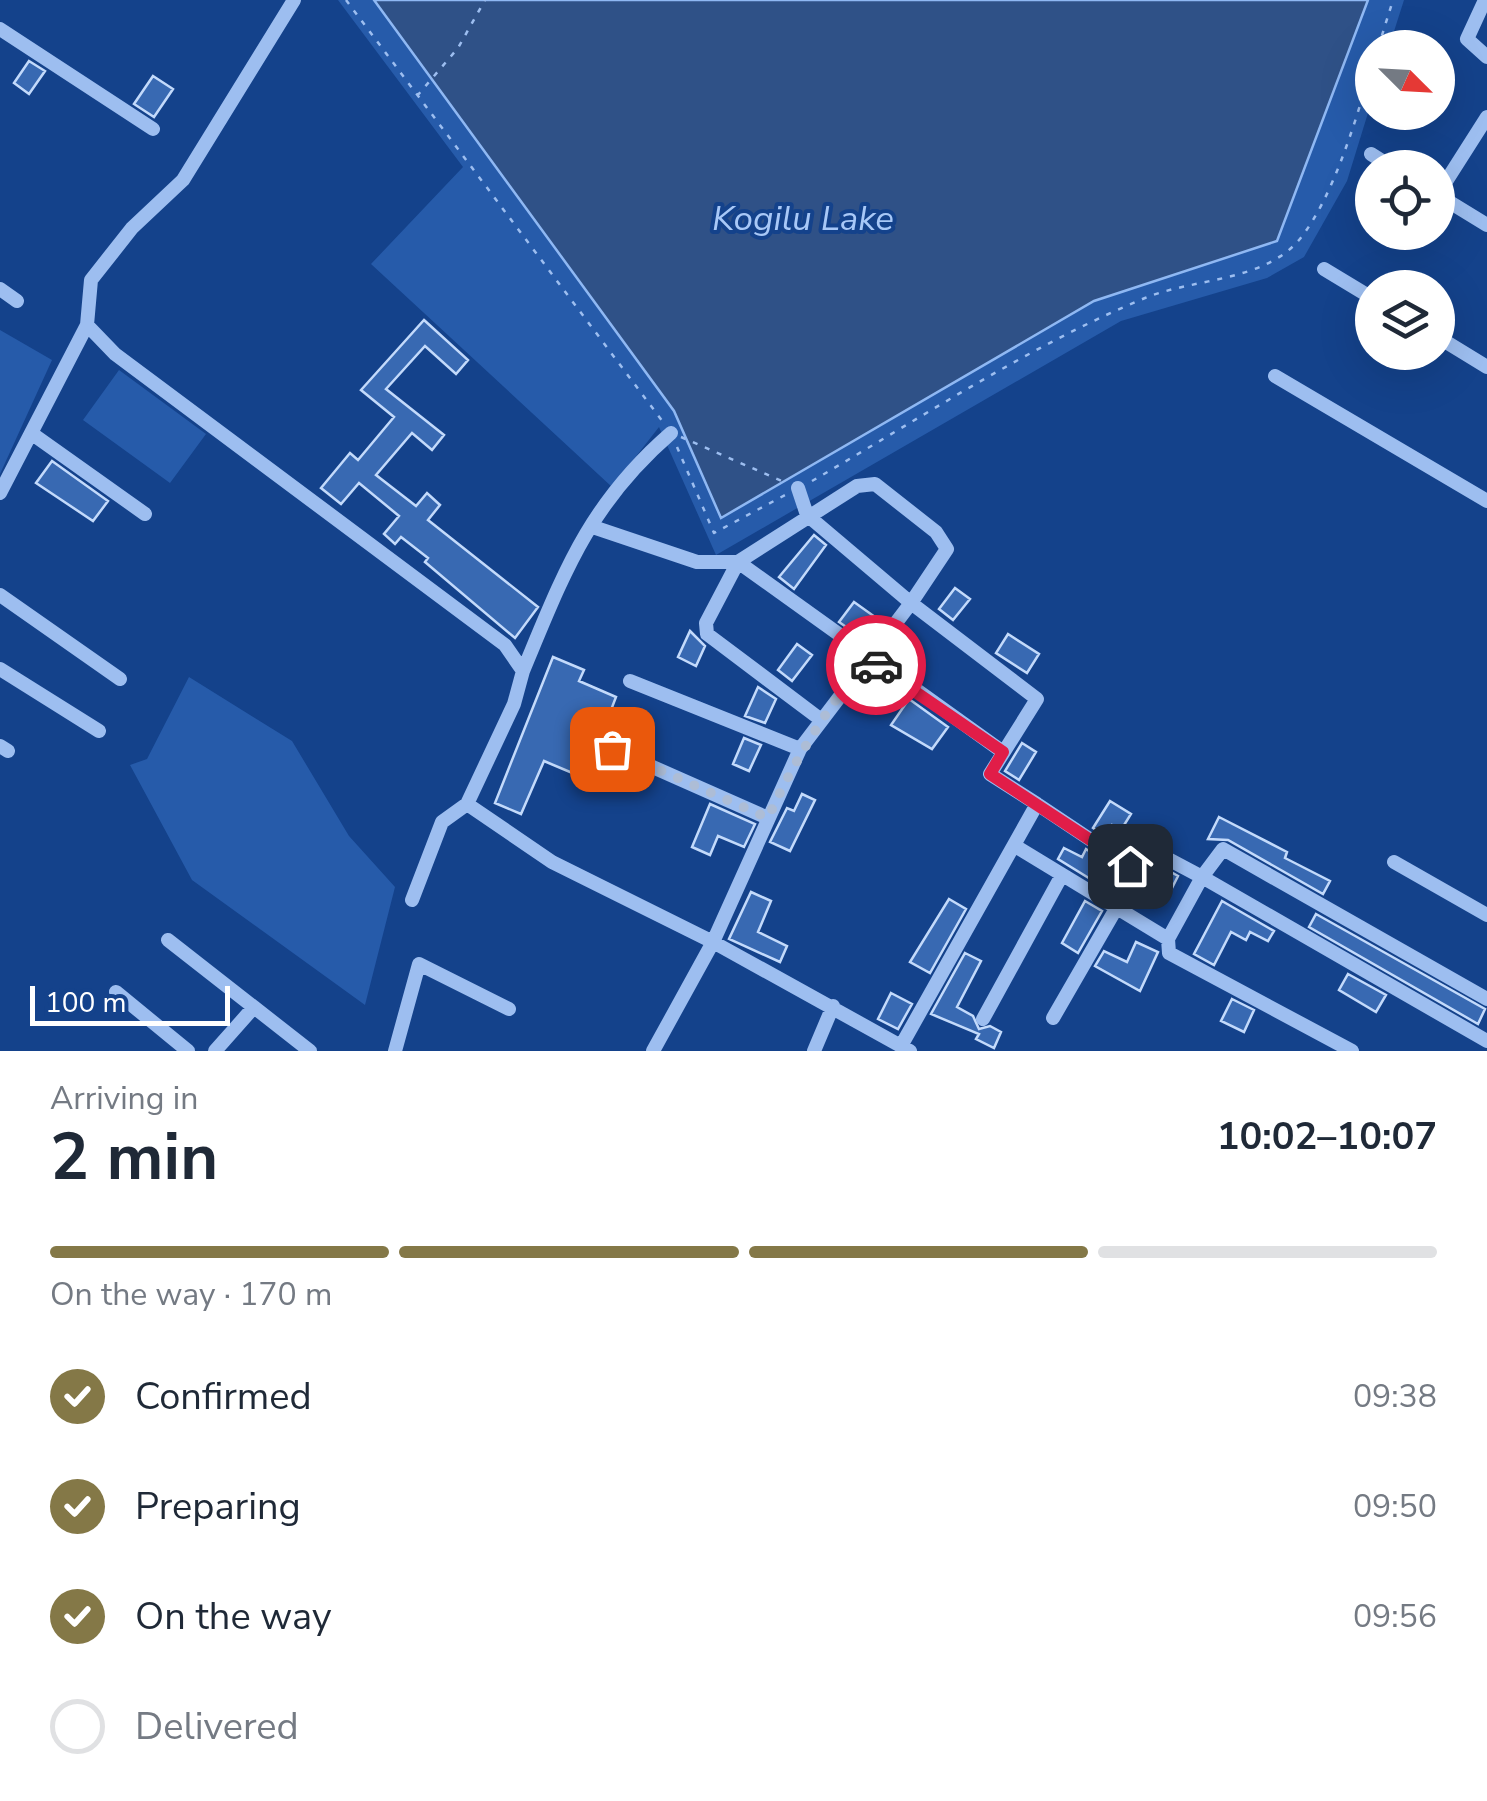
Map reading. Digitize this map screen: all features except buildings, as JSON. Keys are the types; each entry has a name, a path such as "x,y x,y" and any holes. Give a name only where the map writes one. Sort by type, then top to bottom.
{"street":[{"path":"0,493 86,325 91,280 132,228 183,180 251,63 294,0"},
{"path":"1485,0 1467,39 1487,57"},
{"path":"0,29 153,129"},
{"path":"1455,167 1487,116"},
{"path":"1455,205 1487,226"},
{"path":"1324,269 1355,288"},
{"path":"0,288 17,300"},
{"path":"86,325 115,354 505,645 522,672"},
{"path":"1455,347 1487,367"},
{"path":"1275,376 1487,501"},
{"path":"31,432 145,514"},
{"path":"412,900 442,822 467,804 514,704 522,672 585,528 634,465 671,432"},
{"path":"653,1051 713,942 800,749 947,549 936,532 875,484 857,486 738,562 706,622 707,634 820,719"},
{"path":"798,488 807,515 911,603 1038,699 990,774 1130,866"},
{"path":"593,527 697,562 738,562 1003,752"},
{"path":"0,595 120,680"},
{"path":"0,669 100,731"},
{"path":"630,680 800,749"},
{"path":"612,749 768,818"},
{"path":"467,804 552,862 713,942 906,1049 1037,804"},
{"path":"1015,846 1168,939"},
{"path":"1352,1051 1169,953 1168,939 1202,877 1223,849 1487,998"},
{"path":"1153,850 1487,1041"},
{"path":"1394,862 1487,915"},
{"path":"983,1019 1062,875"},
{"path":"1054,1018 1117,907"},
{"path":"168,940 310,1051"},
{"path":"397,1050 419,964 509,1008"},
{"path":"116,992 188,1051"},
{"path":"814,1051 833,1006"},
{"path":"215,1051 254,1007"}],"path":[{"path":"346,0 671,432 714,533 1086,323 1158,293 1272,264 1300,239 1332,178 1355,113"},
{"path":"416,97 458,48 485,0"},
{"path":"1383,30 1392,0"},
{"path":"671,432 798,488"}],"shaded area":[{"path":"338,0 374,0 674,411 722,517 1094,301 1277,241 1355,34 1355,130 1363,130 1347,181 1304,257 1267,278 1121,321 716,555 659,427 612,487 371,264 463,167"},
{"path":"1368,0 1404,0 1394,30 1357,30"},
{"path":"0,330 52,360 0,474"},
{"path":"119,370 206,434 170,483 83,420"},
{"path":"189,677 292,741 349,836 395,887 365,1005 192,880 130,765 147,759"}],"water":[{"name":"Kogilu Lake","path":"374,0 1368,0 1277,241 1094,301 721,518 674,411"}],"way so far":[{"path":"612,749 768,818 800,749 820,719 867,658 876,665"}],"route":[{"path":"876,665 1003,752 990,774 1130,866"}]}
